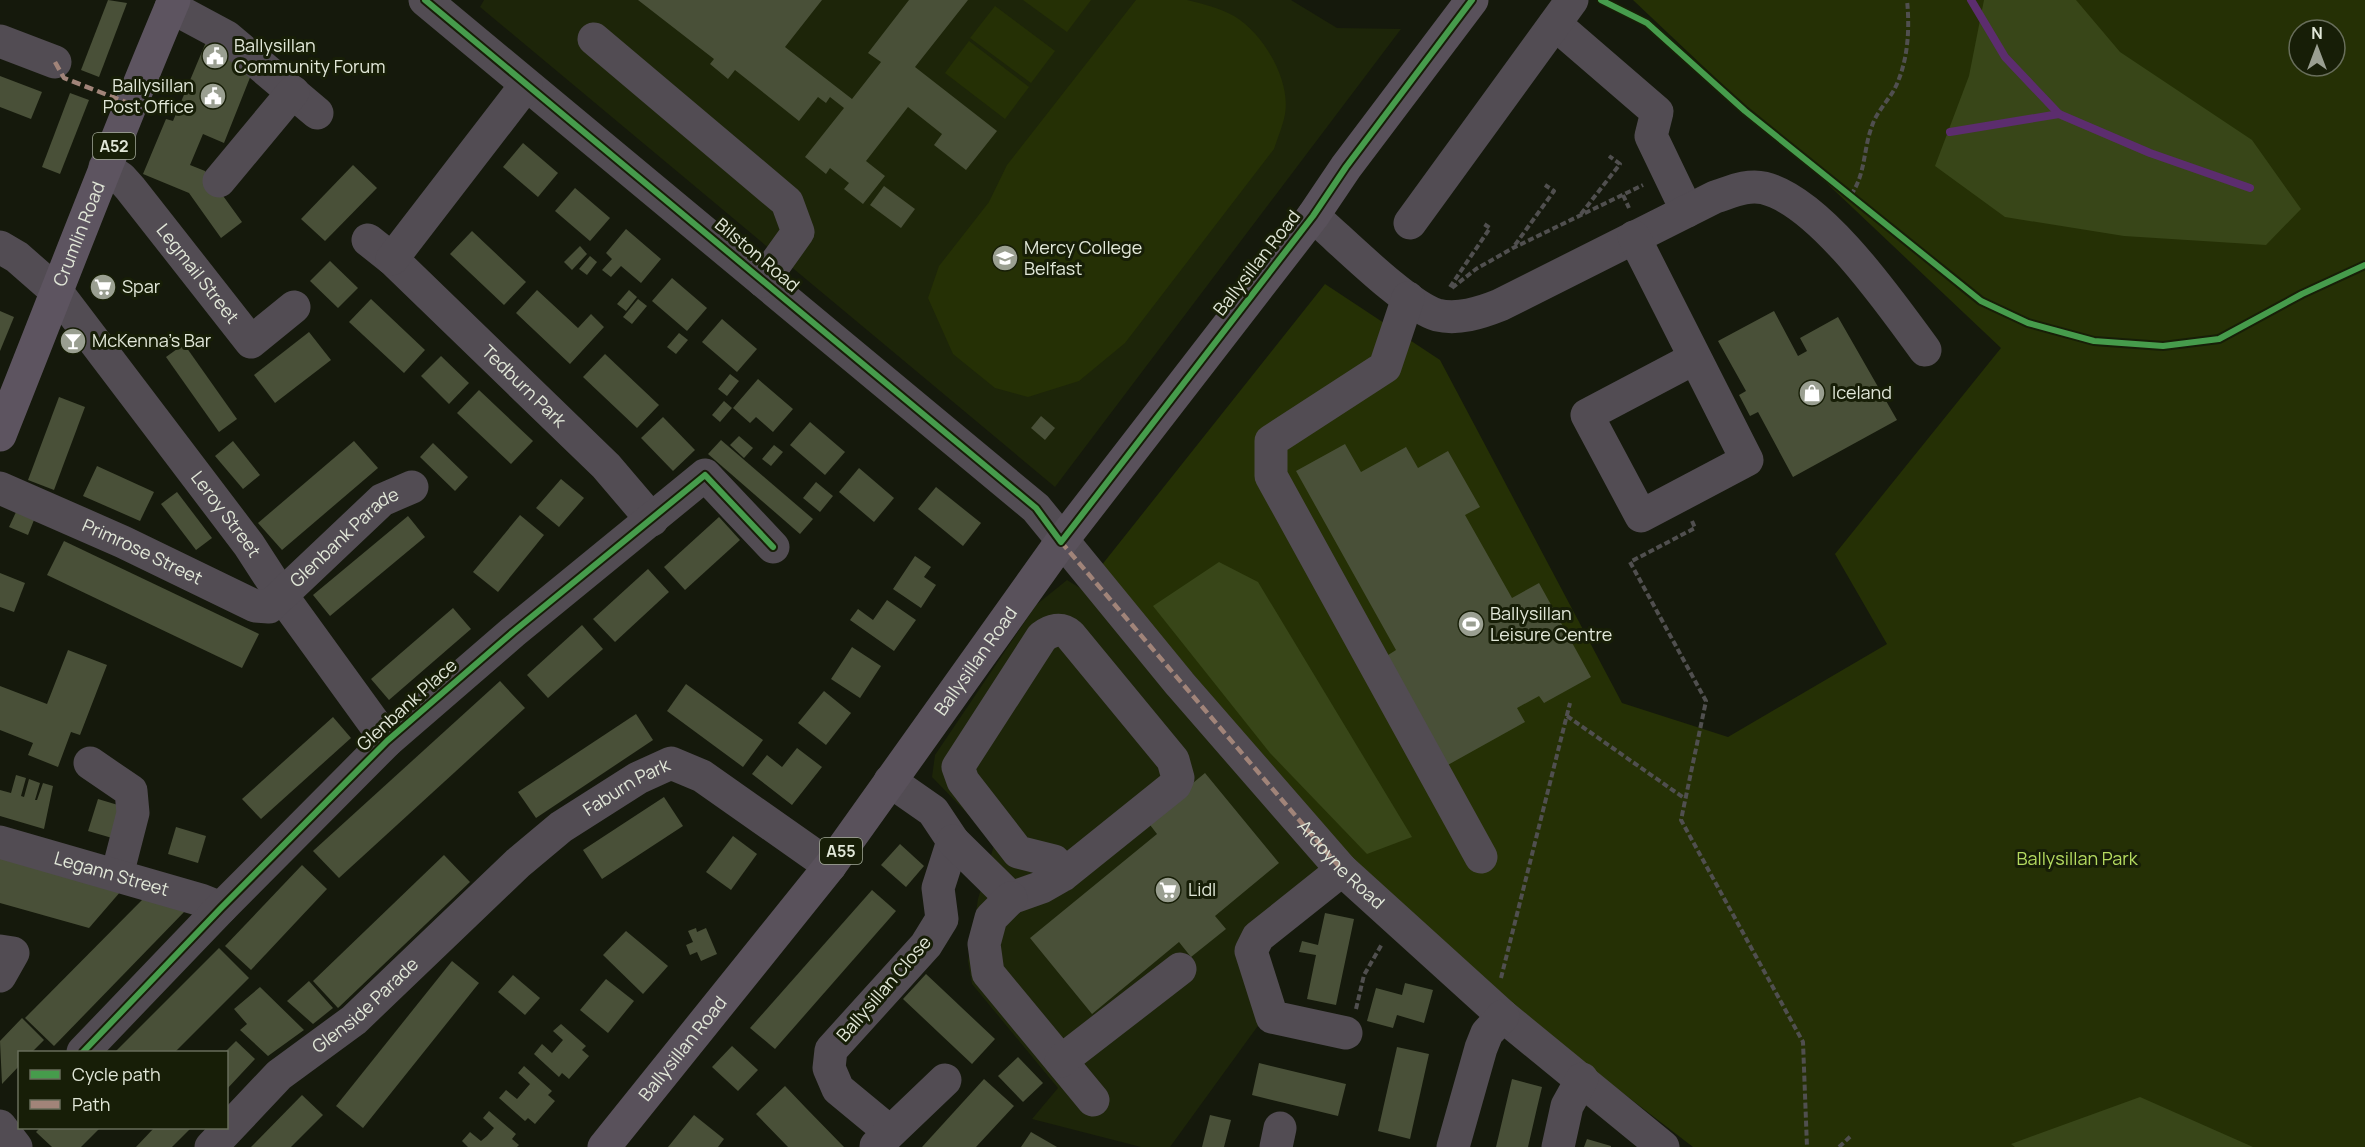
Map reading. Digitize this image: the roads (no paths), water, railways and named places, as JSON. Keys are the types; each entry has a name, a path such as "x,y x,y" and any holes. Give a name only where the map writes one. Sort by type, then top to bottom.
{"highway":[{"name":"Ballysillan Road","path":"604,1147 830,866 1061,542 1312,216 1346,167 1473,0"}],"main road":[{"name":"Crumlin Road","path":"0,435 105,167 173,4"}],"street":[{"name":"Bilston Road","path":"425,0 1036,508 1061,542"},
{"path":"173,4 227,37 305,103 219,182"},
{"path":"1410,223 1563,12 1657,112 1651,136 1687,211"},
{"path":"594,39 787,202 798,232 763,281"},
{"path":"0,41 55,62"},
{"name":"Tedburn Park","path":"526,85 380,250 606,466 652,520"},
{"name":"Legmail Street","path":"105,167 121,178 130,188 251,342 294,307"},
{"path":"1312,216 1428,303 1457,316 1493,308 1715,197 1752,186 1781,194 1818,221 1871,276 1925,350"},
{"path":"1634,237 1747,460 1641,516 1587,416 1695,358"},
{"name":"Leroy Street","path":"0,247 17,257 57,292 249,545 282,596 387,741"},
{"path":"1428,303 1385,368 1271,441 1271,476 1481,857"},
{"name":"Glenbank Place","path":"85,1051 221,908 387,741 513,632 705,475 773,547"},
{"name":"Glenbank Parade","path":"282,596 382,500 412,486"},
{"name":"Primrose Street","path":"0,488 123,542 255,606 269,607 282,596"},
{"name":"Ardoyne Road","path":"1061,542 1342,870 1498,1012 1663,1147"},
{"path":"1063,874 1054,861 1018,852 963,781 958,767 1042,637 1054,630 1070,635 1173,760 1178,778 1175,785 1063,874 1042,887 1011,898 991,918 984,944 988,973 1093,1100"},
{"path":"90,763 131,791 133,813 117,875"},
{"name":"Faburn Park","path":"518,863 561,827 638,778 671,763 702,776 830,866"},
{"path":"890,781 933,811 953,841 1011,898"},
{"name":"Ballysillan Close","path":"945,1080 882,1139 838,1089 829,1068 831,1050 926,945 942,919 938,888 953,841"},
{"name":"Legann Street","path":"0,842 201,900 221,908"},
{"name":"Glenside Parade","path":"211,1147 279,1075 354,1020 518,863"},
{"path":"1342,870 1258,937 1251,951 1272,1017 1351,1022"},
{"path":"0,951 13,953 0,976"},
{"path":"1061,1061 1180,969"},
{"path":"1453,1147 1481,1048 1498,1012"},
{"path":"1557,1147 1568,1106 1582,1079"}],"waterway":[{"path":"1971,0 2005,57 2059,114 2150,153 2250,188"},
{"path":"1950,132 2059,114"}],"place":[{"name":"Ballysillan Community Forum","path":"215,56"},
{"name":"Ballysillan Post Office","path":"213,96"},
{"name":"Mercy College Belfast","path":"1005,258"},
{"name":"Spar","path":"103,287"},
{"name":"McKenna's Bar","path":"73,341"},
{"name":"Iceland","path":"1812,393"},
{"name":"Ballysillan Leisure Centre","path":"1471,624"},
{"name":"Lidl","path":"1168,890"}],"park label":[{"name":"Ballysillan Park","path":"2077,859"}]}
